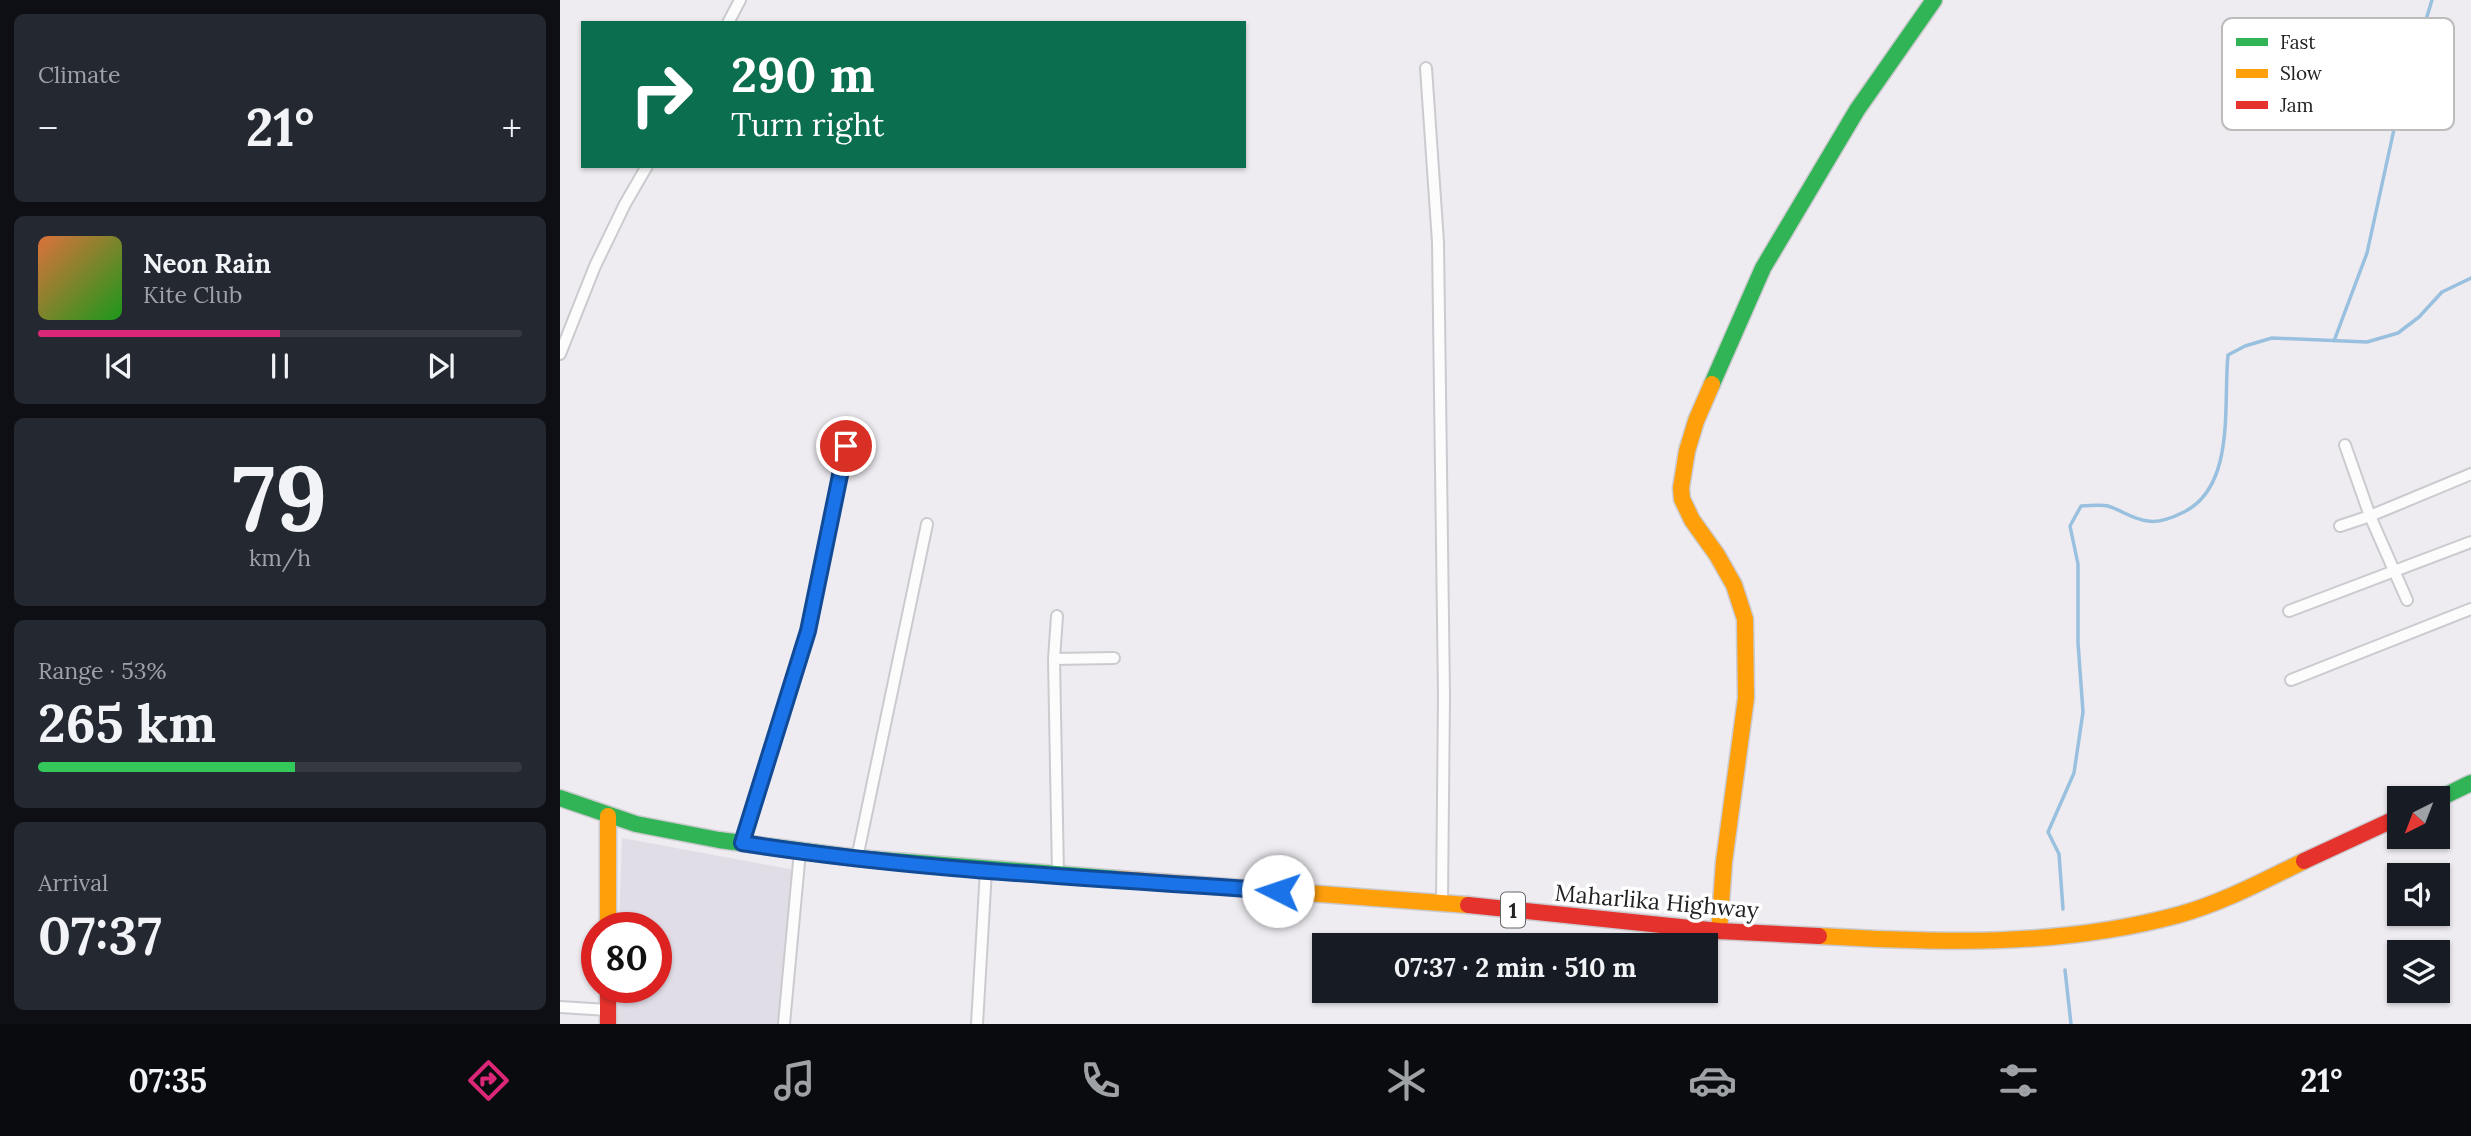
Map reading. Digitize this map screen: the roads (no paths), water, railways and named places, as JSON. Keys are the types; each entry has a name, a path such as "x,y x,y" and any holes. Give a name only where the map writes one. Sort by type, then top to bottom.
{"main road":[{"path":"1719,931 1724,862 1746,698 1745,619 1734,584 1692,520 1682,499 1681,488 1687,451 1696,421 1763,268 1857,110 1934,0"},
{"path":"2450,793 2471,783"},
{"name":"Maharlika Highway","path":"560,798 636,824 742,843 857,858 986,870 1442,902 1719,931 1866,940 1988,941 2071,935 2132,926 2218,902 2387,823"},
{"path":"608,816 608,912"}],"street":[{"path":"729,21 740,0"},
{"path":"1426,68 1438,242 1444,695 1442,902"},
{"path":"560,354 595,266 646,168"},
{"path":"2345,445 2370,516 2407,600"},
{"path":"742,843 808,631 846,446"},
{"path":"2340,526 2471,474"},
{"path":"857,858 927,524"},
{"path":"2289,611 2471,542"},
{"path":"2291,680 2471,609"},
{"path":"1057,616 1054,659 1058,875"},
{"path":"1054,659 1114,658"},
{"path":"784,1024 800,851"},
{"path":"977,1024 986,870"},
{"path":"560,1007 608,1017"}],"waterway":[{"path":"2426,18 2432,0"},
{"path":"2334,341 2367,253 2394,130"},
{"path":"2063,909 2059,854 2048,832 2074,773 2083,712 2078,643 2078,564 2070,526 2081,506 2108,506 2138,519 2152,521 2184,512 2201,500 2212,483 2219,464 2226,419 2228,355 2245,346 2272,338 2367,342 2398,333 2419,317 2442,292 2471,278"},
{"path":"2065,970 2071,1024"}]}
